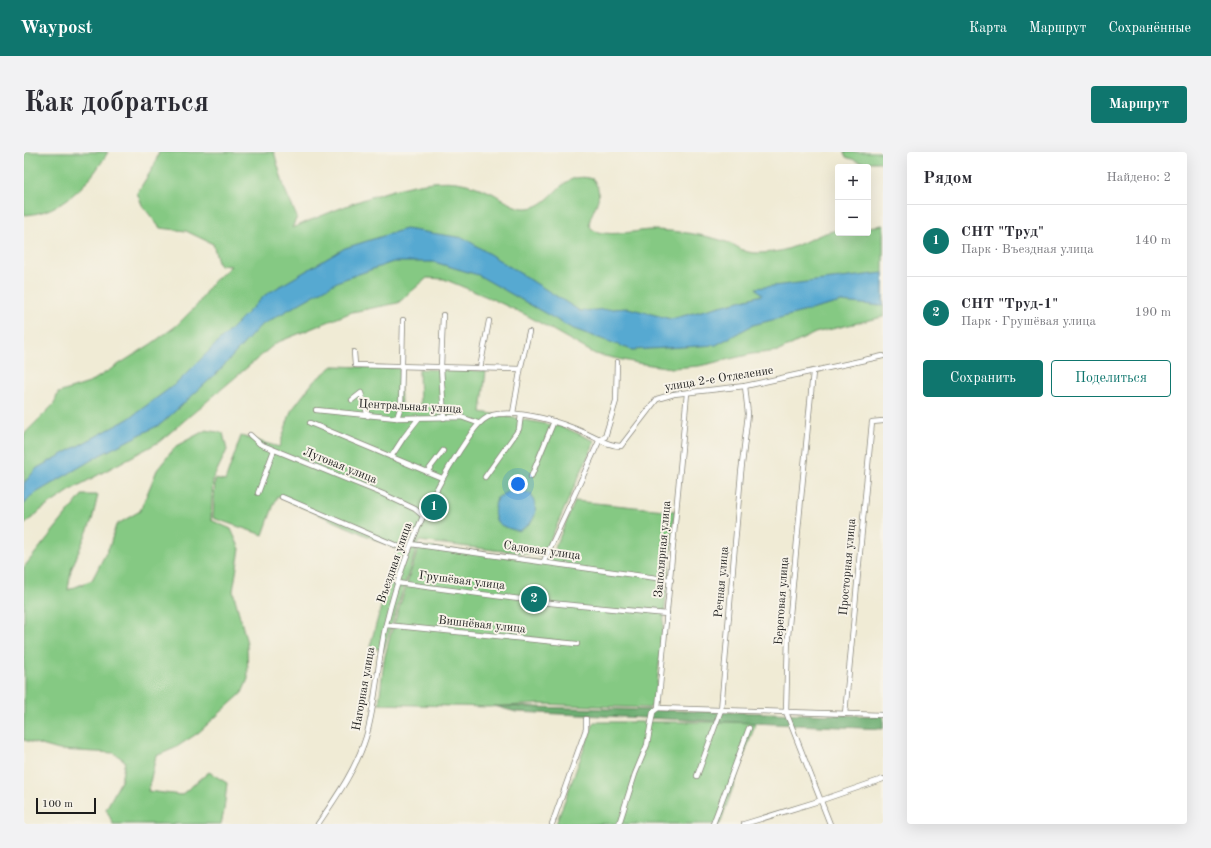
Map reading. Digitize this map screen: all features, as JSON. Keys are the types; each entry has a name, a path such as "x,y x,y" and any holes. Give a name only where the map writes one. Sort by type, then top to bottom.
{"street":[{"path":"443,314 442,366 444,418"},
{"path":"397,418 401,406 404,320"},
{"path":"480,368 490,321"},
{"path":"513,413 520,369 529,332"},
{"path":"354,352 355,365 520,369"},
{"name":"улица 2-е Отделение","path":"513,413 554,421 600,439 612,446 621,446 657,399 674,394 745,386 883,356"},
{"path":"544,561 600,439 605,436 616,401 617,362"},
{"name":"Береговая улица","path":"813,372 788,636 786,712 822,800 830,824"},
{"name":"Речная улица","path":"697,776 721,710 741,473 748,414 745,386"},
{"path":"352,400 361,393 368,416"},
{"name":"Заполярная улица","path":"619,824 635,774 647,745 653,712 658,708 671,580 687,393"},
{"name":"Центральная улица","path":"316,410 397,418 461,417 478,424"},
{"name":"Въездная улица","path":"383,641 397,583 411,544 422,515 442,478 478,424 489,416 513,413"},
{"path":"485,477 519,429 521,415"},
{"path":"391,457 419,418"},
{"name":"Просторная улица","path":"845,714 872,422 883,420"},
{"path":"531,477 554,421"},
{"path":"310,423 442,478"},
{"name":"Луговая улица","path":"250,436 260,444 383,494 415,509 422,515"},
{"path":"258,493 274,450"},
{"path":"427,472 442,451"},
{"path":"282,497 409,551"},
{"name":"Садовая улица","path":"411,544 544,561 671,580"},
{"name":"Грушёвая улица","path":"397,583 550,603 667,614"},
{"name":"Вишнёвая улица","path":"386,625 577,644"},
{"name":"Нагорная улица","path":"318,824 346,784 365,738 374,706 383,641"},
{"path":"658,708 883,715"},
{"path":"552,824 584,735 586,719"},
{"path":"713,824 749,728"},
{"path":"744,824 822,800 883,778"}],"green space":[{"path":"24,152 108,152 84,185 62,203 38,213 24,215"},
{"path":"159,152 274,152 285,190 297,217 292,228 351,204 396,189 418,184 457,182 488,191 518,207 528,208 537,206 545,201 565,183 572,179 582,177 593,179 597,186 599,197 589,224 592,229 599,232 617,233 651,230 680,232 721,240 748,252 762,253 789,249 821,235 835,231 835,236 871,236 871,227 883,225 883,317 815,333 779,351 752,354 699,366 672,368 637,363 595,354 526,315 492,299 444,279 427,278 398,303 352,312 276,343 159,442 74,488 41,510 24,525 24,434 54,404 58,393 89,383 151,344 176,326 198,304 210,285 231,266 219,265 213,244 186,231 160,228 142,205 137,193 154,166"},
{"path":"844,152 883,152 883,162 860,162 846,157"},
{"path":"333,366 400,368 401,408 420,408 419,369 486,371 481,412 563,427 595,441 543,556 419,541 383,651 370,646 397,549 277,496 263,535 213,518 215,479 225,481 241,436 279,447 291,411 314,381"},
{"path":"206,430 223,433 227,450 213,479 211,520 231,529 240,549 233,591 247,643 248,679 242,693 198,733 175,748 156,756 148,791 181,795 209,772 227,783 221,824 113,824 106,809 121,781 125,761 114,753 59,750 24,740 24,567 82,495 98,495 92,520 71,570 68,590 92,580 110,545 116,525 140,511 157,470 176,446"},
{"path":"575,501 675,511 655,704 649,708 540,704 488,707 379,704 384,660 390,636 419,546 549,562"},
{"path":"494,706 883,716 883,729 516,712"},
{"path":"594,722 756,722 720,824 556,824"}],"water":[{"path":"405,229 464,238 580,311 628,308 671,319 762,295 756,288 883,273 883,306 841,302 753,325 716,345 632,350 571,328 478,275 434,262 393,262 339,281 260,326 217,373 161,424 100,455 31,496 24,505 24,483 37,468 128,419 177,383 265,295 345,248"},
{"path":"520,490 531,494 534,500 535,515 530,523 519,531 501,525 497,522 494,513 497,498 507,492"}],"place":[{"name":"СНТ \"Труд\"","path":"434,507"},
{"name":"СНТ \"Труд-1\"","path":"534,599"}]}
